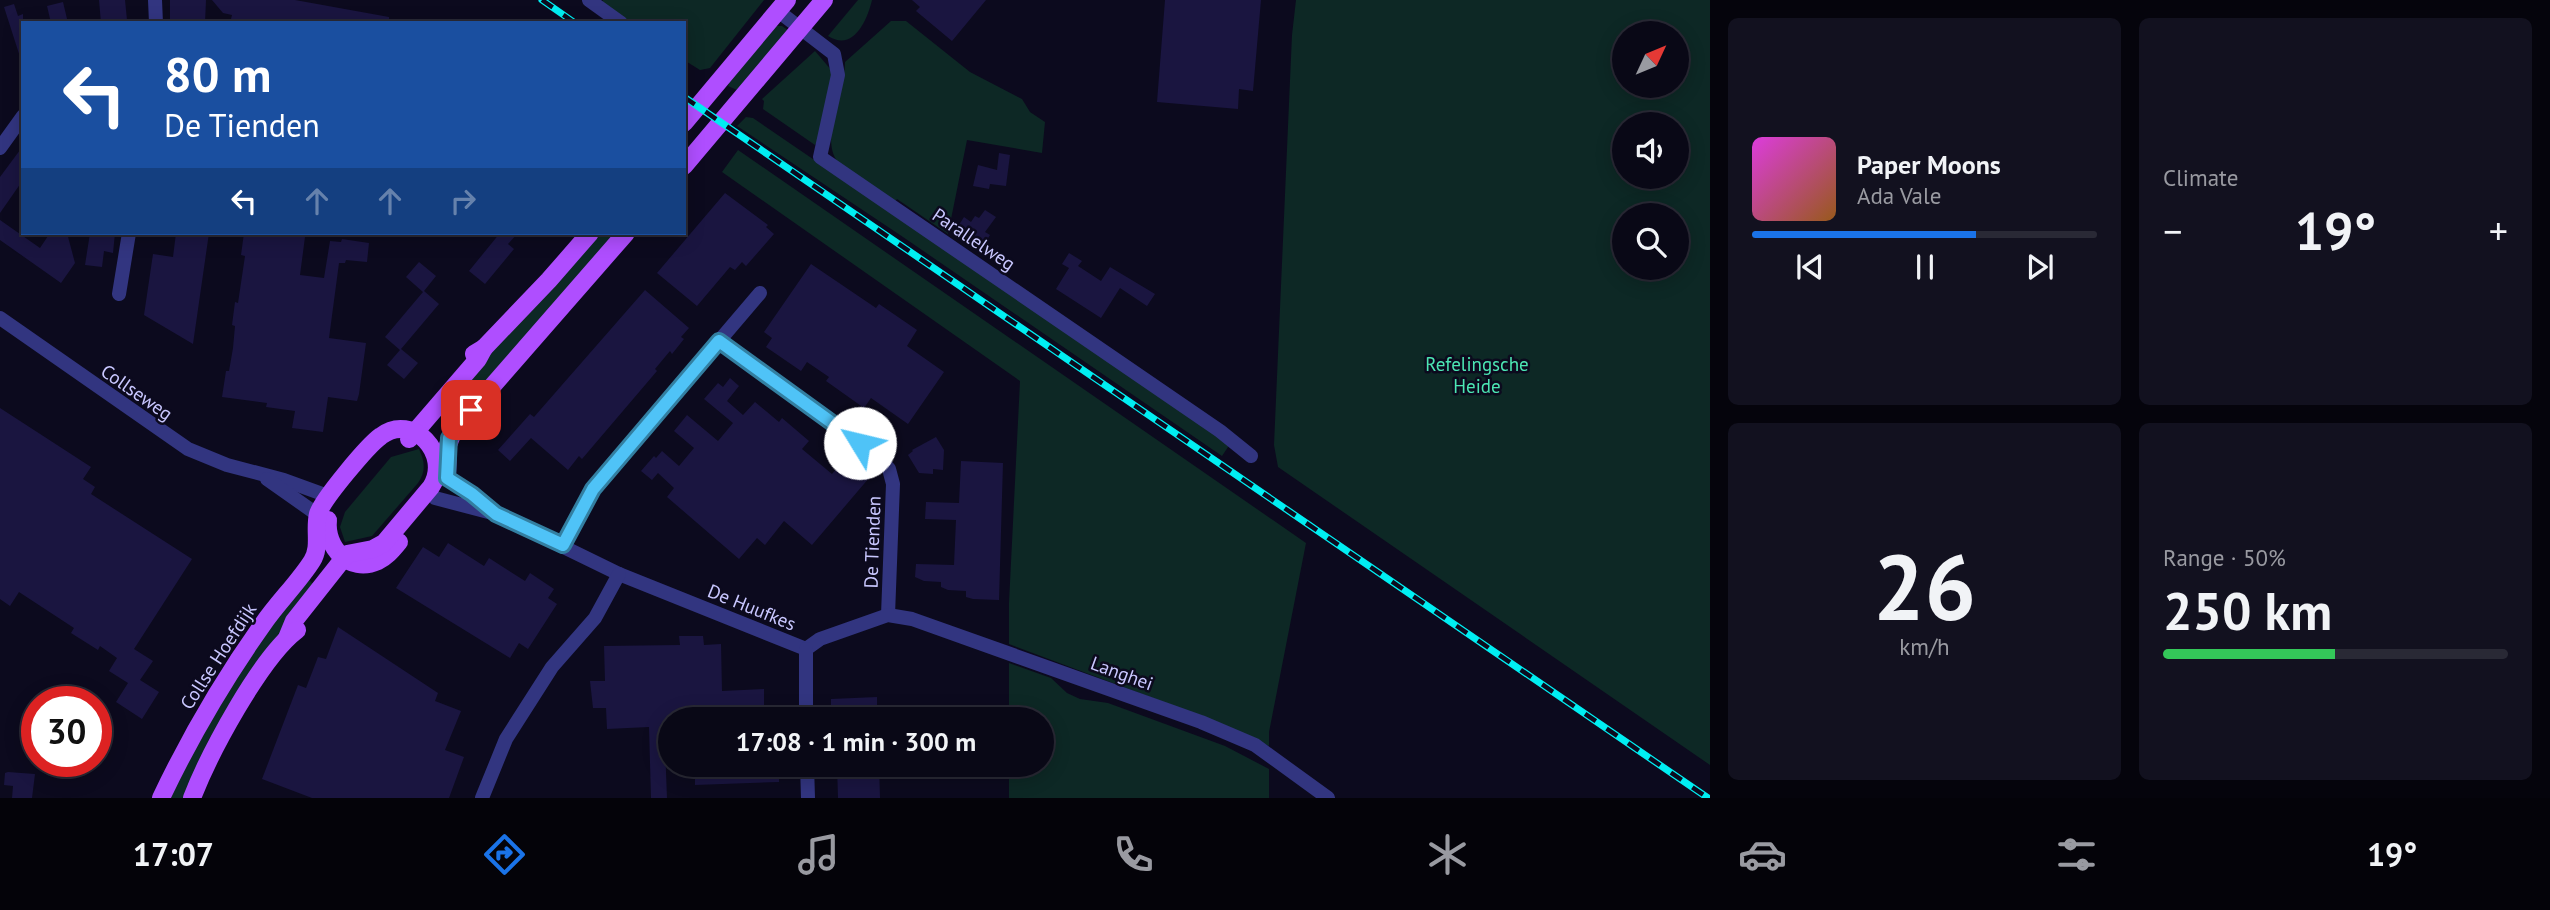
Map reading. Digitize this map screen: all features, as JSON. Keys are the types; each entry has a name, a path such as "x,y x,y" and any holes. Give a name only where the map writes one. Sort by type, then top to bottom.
{"main road":[{"path":"686,164 824,0"},
{"path":"686,121 783,6"},
{"path":"323,518 382,448 390,443 410,439 411,431 588,235"},
{"path":"444,468 432,447 411,431 395,430 382,434 328,496 323,518 338,554 348,560 373,563 387,555 435,498 444,468 449,438 454,430 624,235"},
{"path":"192,798 237,710 287,638 302,627 351,552 373,550 387,540 444,468"},
{"name":"Collse Hoefdijk","path":"161,798 186,745 235,664 310,564 323,518"}],"street":[{"path":"155,0 156,21"},
{"path":"589,0 618,21"},
{"name":"Parallelweg","path":"783,6 801,29 834,54 838,75 820,157 1210,424 1251,456"},
{"path":"0,148 21,119"},
{"path":"119,294 129,235"},
{"path":"563,545 593,489 760,292"},
{"name":"Collseweg","path":"0,318 188,449 328,496"},
{"name":"De Tienden","path":"719,341 880,458 890,469 893,484 888,615 820,639 806,649"},
{"name":"De Huufkes","path":"444,468 496,514"},
{"name":"Collseweg","path":"263,476 323,518"},
{"name":"De Huufkes","path":"435,498 496,514 619,574 806,649 806,707"},
{"path":"482,798 506,739 552,667 595,618 619,574"},
{"name":"Langhei","path":"888,615 912,619 1244,740 1255,745 1328,798"},
{"path":"807,777 808,798"}],"green space":[{"path":"603,0 764,0 710,68 700,70 686,61 686,21 628,21 602,3"},
{"path":"858,0 872,0 867,17 858,32 845,40 828,36"},
{"name":"Refelingsche Heide","path":"1296,0 1710,0 1710,765 1278,467 1274,445 1292,35"},
{"path":"891,21 906,21 970,72 1022,99 1030,112 1045,122 1042,153 967,140 948,234 897,199 894,203 837,161 832,151 832,127 845,62"},
{"path":"773,26 782,26 792,33 737,90 728,86 724,80"},
{"path":"815,51 832,71 821,135 815,145 763,109 762,99"},
{"path":"746,117 753,118 1230,444 1222,456 737,126"},
{"path":"738,150 1306,543 1269,732 1269,746 1222,724 1009,644 1020,381 722,172"},
{"path":"597,235 613,235 460,414 447,403"},
{"path":"419,449 424,466 418,483 372,536 345,542 340,527 345,512 391,457"},
{"path":"309,580 315,586 255,666 209,739 186,798 167,798 184,762 263,631"},
{"path":"1009,663 1051,678 1067,693 1080,699 1108,703 1225,746 1269,769 1269,798 1009,798 1009,777 1054,777 1054,707 1009,707"}],"building":[{"path":"99,0 125,0 127,20 101,21"},
{"path":"170,0 206,0 205,21 170,21"},
{"path":"212,0 295,0 389,17 389,21 230,21 232,15 223,13"},
{"path":"912,0 986,0 952,41 916,11 920,7"},
{"path":"1165,0 1261,0 1253,91 1239,89 1238,109 1157,102"},
{"path":"63,2 68,21 51,21 47,6"},
{"path":"14,4 18,16 23,14 21,60 4,7"},
{"path":"21,149 21,183 0,213 0,177"},
{"path":"999,153 1010,155 1006,186 990,184 989,189 973,186 978,165 997,170"},
{"path":"725,193 768,225 766,227 774,234 746,266 742,262 735,270 730,267 697,306 657,273"},
{"path":"985,210 996,217 985,232 990,235 981,249 961,235 963,231 957,228 964,217 971,222 975,216 979,218"},
{"path":"0,220 40,248 49,235 68,235 75,263 61,283 0,240"},
{"path":"90,235 115,235 113,253 104,251 102,267 85,265"},
{"path":"176,235 209,235 193,344 144,315 153,254 173,257"},
{"path":"244,235 305,237 300,275 324,278 330,241 341,242 342,239 369,243 367,262 346,260 345,263 339,263 329,338 366,343 359,394 357,401 328,397 323,432 292,428 295,411 266,407 267,403 222,397 233,348 235,302 238,303 245,256 241,255"},
{"path":"498,235 516,235 508,244 514,249 485,284 469,271"},
{"path":"1069,253 1082,261 1078,266 1101,281 1110,267 1155,294 1147,306 1120,288 1101,318 1056,289 1069,268 1062,264"},
{"path":"419,262 436,276 424,291 439,304 401,349 418,363 404,379 387,365 400,350 385,337 423,292 406,277"},
{"path":"811,264 876,308 879,304 917,330 907,346 944,372 908,424 871,398 864,408 826,381 829,377 807,362 801,371 766,347 772,338 764,332"},
{"path":"645,290 689,328 681,337 684,339 672,354 670,351 655,369 657,371 582,459 579,456 568,470 531,438 510,461 498,450 530,414 534,417"},
{"path":"730,378 739,386 727,401 743,415 755,402 779,422 782,418 809,441 802,449 832,474 845,458 869,478 812,545 784,521 765,545 757,538 739,559 667,497 674,488 658,473 652,480 641,471 662,451 679,466 694,448 674,431 687,415 718,441 733,423 704,399 718,383 723,387"},
{"path":"0,408 91,467 83,479 95,487 91,494 192,559 134,649 153,661 140,680 159,692 142,719 116,702 128,683 109,671 117,658 100,646 98,650 71,633 74,628 19,592 10,606 0,599"},
{"path":"936,437 944,450 943,470 933,469 933,474 919,473 908,455"},
{"path":"961,461 1003,463 999,600 973,599 966,597 966,591 948,590 941,587 941,582 924,581 915,577 916,564 954,565 956,520 925,519 926,502 959,503"},
{"path":"448,543 484,566 489,558 525,581 530,573 554,589 548,598 557,604 528,649 519,643 510,658 396,588 423,547 439,557"},
{"path":"338,627 438,693 435,701 461,711 445,750 464,757 449,798 312,798 262,779 298,685 306,688 318,657 326,659"},
{"path":"679,636 703,636 704,645 721,644 722,691 764,689 764,707 658,707 658,777 666,777 667,798 651,798 649,727 607,729 606,708 593,708 590,681 605,681 604,646 680,645"},
{"path":"877,697 877,707 831,707 831,699"},
{"path":"5,773 21,773 21,777 35,777 32,798 12,798 13,786 4,785"},
{"path":"695,777 779,777 779,782 695,785"},
{"path":"837,777 879,777 880,798 838,798"}],"railway":[{"path":"542,0 572,21"},
{"path":"686,98 1708,798"}],"route":[{"path":"471,410 449,438 447,478 496,514 563,545 593,489 719,341 860,443"}]}
